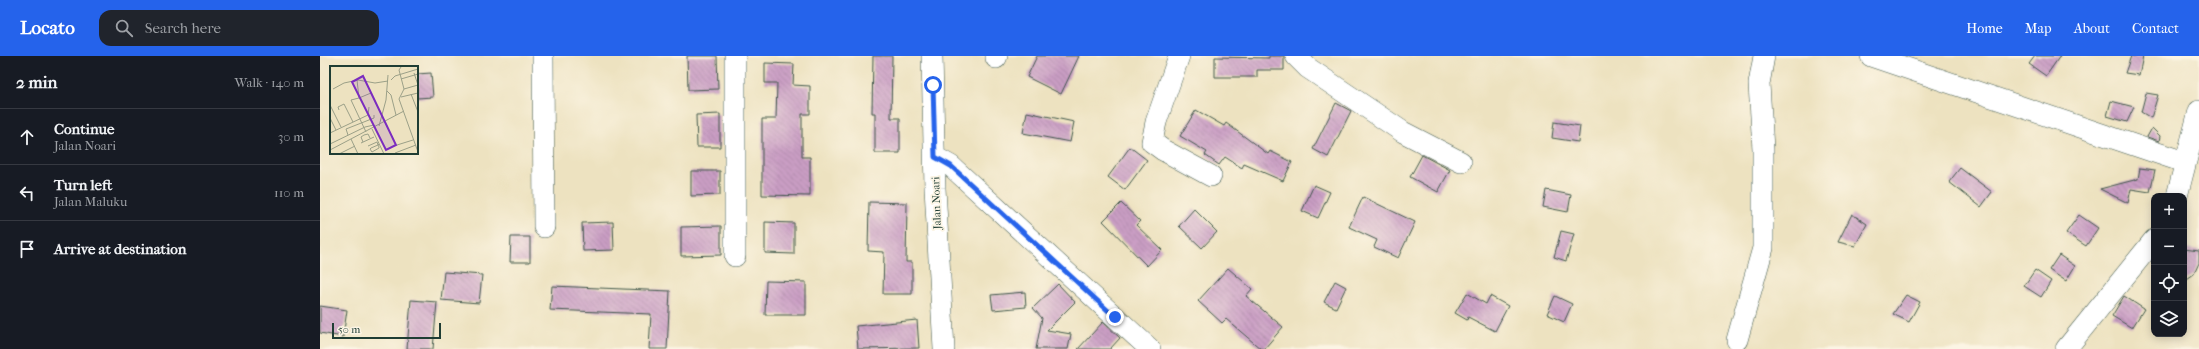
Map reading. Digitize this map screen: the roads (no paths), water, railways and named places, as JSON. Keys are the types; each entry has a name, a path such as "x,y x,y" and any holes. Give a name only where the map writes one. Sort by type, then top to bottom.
{"street":[{"path":"543,56 544,227"},
{"path":"735,56 735,256"},
{"name":"Jalan Noari","path":"932,56 944,349"},
{"path":"1179,56 1156,122 1152,142 1163,150 1212,176"},
{"path":"1296,56 1308,68 1403,132 1461,162"},
{"path":"1737,340 1764,248 1763,149 1759,84 1764,56"},
{"path":"1871,56 2178,160"},
{"path":"2177,193 2178,160 2199,111"},
{"path":"935,157 951,166 1150,349"},
{"path":"2066,349 2151,244"}]}
